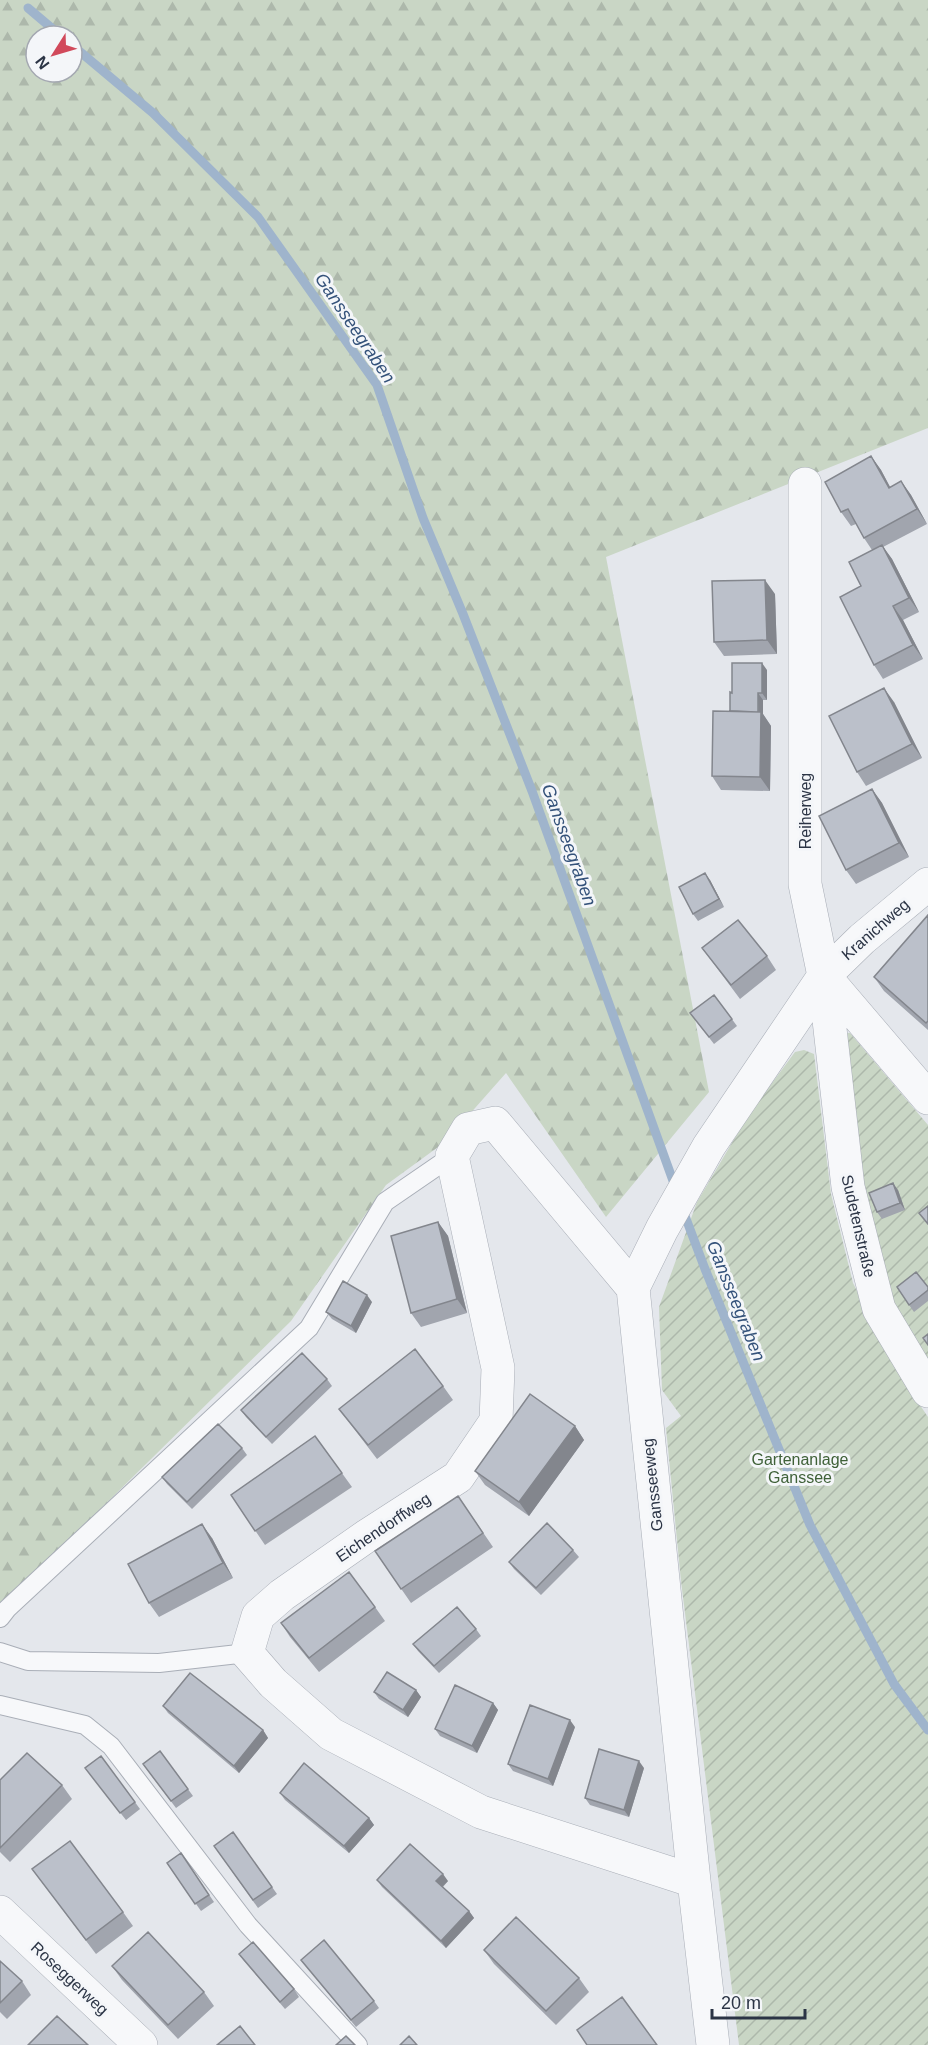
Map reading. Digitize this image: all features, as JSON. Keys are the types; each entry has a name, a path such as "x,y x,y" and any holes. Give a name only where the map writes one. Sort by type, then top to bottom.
{"street":[{"name":"Reiherweg","path":"805,484 806,885 824,976 928,1098"},
{"name":"Kranichweg","path":"824,976 862,939 928,884"},
{"path":"452,1156 468,1129 495,1123 633,1288 662,1229 708,1146 824,976"},
{"name":"Sudetenstraße","path":"824,976 848,1187 879,1309 928,1391"},
{"name":"Eichendorffweg","path":"248,1653 258,1616 282,1595 368,1535 458,1477 496,1422 498,1368 452,1156"},
{"name":"Gansseeweg","path":"633,1288 713,2045"},
{"path":"248,1653 273,1683 332,1734 471,1807 694,1881"},
{"name":"Roseggerweg","path":"0,1912 141,2045"}],"lane":[{"path":"0,1618 148,1476 309,1328 385,1202 452,1156"},
{"path":"0,1652 28,1661 159,1663 248,1653"},
{"path":"0,1704 85,1725 111,1746 248,1925 358,2045"}],"green space":[{"path":"0,0 928,0 928,428 606,557 709,1092 606,1217 506,1073 445,1142 386,1185 291,1321 0,1608"},
{"path":"841,1033 850,1033 928,1125 928,1364 892,1298 868,1227"},
{"name":"Gartenanlage Ganssee","path":"804,1050 814,1054 831,1194 853,1283 899,1374 928,1417 928,2045 739,2045 681,1581 666,1428 681,1416 662,1390 659,1307 697,1202 749,1114 795,1052"}],"building":[{"path":"871,456 889,488 901,481 917,509 864,538 848,509 841,512 825,482"},
{"path":"882,545 909,598 893,606 913,645 874,665 840,597 861,586 849,562"},
{"path":"765,580 767,640 714,642 712,581"},
{"path":"732,663 762,663 762,693 758,693 758,712 730,711"},
{"path":"884,688 912,744 857,772 829,716"},
{"path":"713,711 761,712 760,777 712,776"},
{"path":"872,789 899,843 846,870 819,816"},
{"path":"705,873 719,899 693,914 679,887"},
{"path":"928,915 928,1021 926,1023 874,977"},
{"path":"738,920 767,956 731,985 702,948"},
{"path":"714,995 732,1019 709,1037 690,1013"},
{"path":"893,1183 900,1203 877,1212 869,1193"},
{"path":"928,1206 928,1224 919,1213"},
{"path":"438,1222 457,1299 411,1313 391,1236"},
{"path":"916,1272 928,1290 909,1305 897,1287"},
{"path":"343,1281 367,1295 351,1326 326,1312"},
{"path":"928,1334 928,1345 923,1338"},
{"path":"415,1349 443,1386 368,1445 339,1409"},
{"path":"302,1353 327,1379 266,1437 241,1410"},
{"path":"530,1394 575,1426 519,1502 475,1471"},
{"path":"218,1424 242,1448 187,1502 162,1477"},
{"path":"315,1436 342,1473 255,1531 231,1495"},
{"path":"458,1496 483,1533 401,1589 375,1551"},
{"path":"547,1523 573,1550 536,1588 509,1562"},
{"path":"202,1524 223,1563 149,1603 128,1564"},
{"path":"349,1572 375,1607 309,1658 281,1623"},
{"path":"457,1607 476,1629 434,1666 413,1644"},
{"path":"387,1672 416,1690 403,1710 374,1692"},
{"path":"190,1673 263,1730 234,1766 163,1706"},
{"path":"455,1685 493,1703 472,1746 435,1729"},
{"path":"530,1705 570,1720 548,1779 508,1764"},
{"path":"599,1749 639,1761 624,1810 585,1798"},
{"path":"160,1751 188,1789 171,1801 143,1764"},
{"path":"27,1753 62,1785 0,1848 0,1780"},
{"path":"101,1756 135,1802 120,1813 85,1768"},
{"path":"304,1763 369,1818 344,1846 280,1793"},
{"path":"233,1832 272,1887 253,1900 214,1846"},
{"path":"70,1841 123,1912 86,1940 32,1869"},
{"path":"410,1844 443,1874 436,1881 469,1911 441,1941 377,1880"},
{"path":"181,1853 209,1895 195,1904 167,1863"},
{"path":"516,1917 579,1978 546,2011 484,1950"},
{"path":"148,1932 204,1992 168,2025 112,1966"},
{"path":"324,1940 374,2001 351,2020 301,1960"},
{"path":"253,1942 294,1989 280,2002 239,1954"},
{"path":"0,1961 22,1981 0,2003"},
{"path":"622,1997 657,2045 587,2045 577,2030"},
{"path":"57,2016 88,2045 28,2045"},
{"path":"240,2026 255,2045 217,2045"},
{"path":"346,2036 355,2045 336,2045"},
{"path":"409,2036 417,2045 400,2045"}],"waterway":[{"name":"Gansseegraben","path":"28,8 47,24"},
{"name":"Gansseegraben","path":"84,55 153,113 258,217 377,385 423,518 532,791 676,1189"},
{"name":"Gansseegraben","path":"682,1208 810,1525 894,1684 928,1730"}]}
